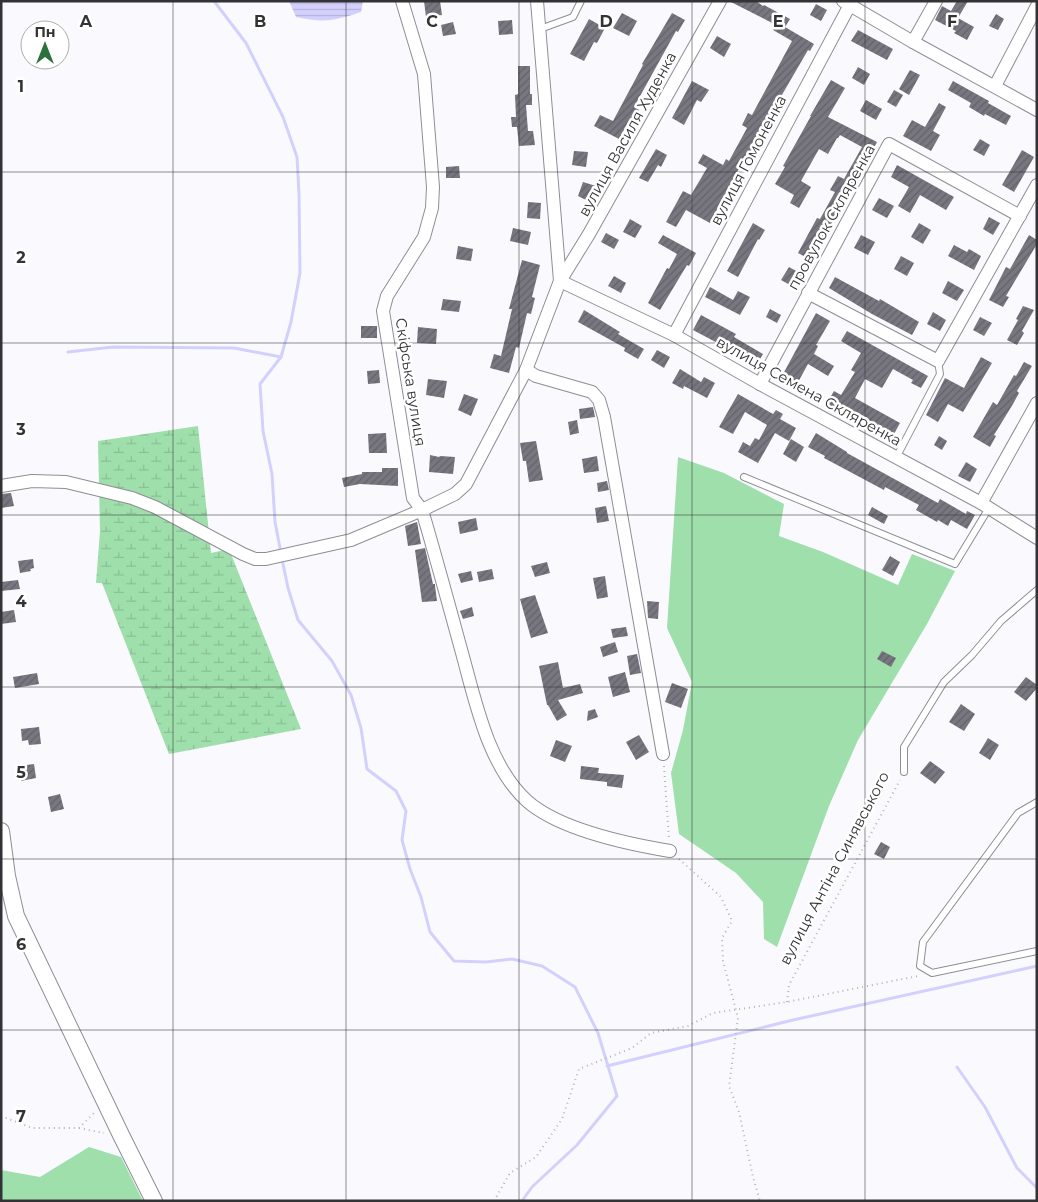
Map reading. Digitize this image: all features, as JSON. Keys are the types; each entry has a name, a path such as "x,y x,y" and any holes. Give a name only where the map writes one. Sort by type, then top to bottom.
{"street":[{"name":"Скіфська вулиця","path":"402,1 424,74 433,187 432,208 424,237 387,296 383,311 412,491 416,503 422,510 478,708 493,752 512,786 528,802 545,814 584,831 632,845 670,851"},
{"path":"1,486 32,481 66,482 132,498 155,507 255,559 266,559 351,540 456,494 466,484 526,370 560,281 537,1"},
{"name":"вулиця Василя Худенка","path":"560,281 590,234 720,1"},
{"path":"912,42 936,1"},
{"path":"848,2 912,42 1037,110"},
{"name":"вулиця Гомоненка","path":"674,335 848,2"},
{"path":"995,86 1037,6"},
{"name":"провулок Скляренка","path":"760,384 889,144 1020,216"},
{"path":"808,293 938,361 1037,185"},
{"name":"вулиця Семена Скляренка","path":"560,281 674,335 760,384 985,505 1037,538"},
{"path":"526,370 536,376 592,392 599,400 604,417 663,754"},
{"path":"985,505 1037,403"},
{"path":"1,831 7,876 16,916 154,1201"}],"lane":[{"path":"540,29 573,17 581,1"},
{"path":"896,458 940,374 938,361"},
{"path":"744,477 955,564 985,505"},
{"name":"вулиця Антіна Синявського","path":"904,772 904,747 944,682 1001,621 1037,590"},
{"path":"1037,802 1018,813 923,942 920,966 932,973 1037,951"}],"path":[{"path":"663,754 670,851 721,896 732,921 722,938 723,960 738,1018 729,1086 739,1112 760,1201"},
{"name":"вулиця Антіна Синявського","path":"787,1002 789,985 904,772"},
{"path":"494,1201 510,1173 536,1157 562,1119 579,1069 632,1048 651,1033 688,1026 713,1013 787,1002 932,973"},
{"path":"79,1128 94,1114 102,1094"},
{"path":"1,1116 32,1128 79,1128 121,1135"}],"green space":[{"path":"198,426 211,553 229,549 301,729 169,754 102,583 96,583 100,531 98,441"},
{"path":"678,457 724,473 784,504 779,536 823,552 898,585 912,554 955,571 927,624 858,740 829,806 777,947 764,939 763,902 736,873 679,834 671,773 683,730 692,682 667,628"},
{"path":"89,1147 121,1157 143,1201 1,1201 1,1170 40,1177"}],"water":[{"path":"289,1 363,1 361,12 336,19 314,20 296,17"}],"building":[{"path":"424,1 440,1 442,15 426,17"},
{"path":"729,1 756,1 764,5 790,19 785,27 814,44 810,51 808,50 771,111 752,144 755,146 734,177 710,223 686,210 676,227 666,222 683,191 691,195 707,168 698,163 703,154 723,165 726,159 729,161 747,128 742,125 748,113 752,115 792,41 773,30 776,25"},
{"path":"957,1 968,1 958,18 974,27 967,40 954,33 956,31 935,20 942,6 951,11"},
{"path":"816,4 827,10 821,21 810,15"},
{"path":"622,13 637,21 629,36 613,28"},
{"path":"672,13 685,20 678,32 676,31 634,107 639,110 633,121 630,119 619,139 594,126 600,115 613,121 642,64"},
{"path":"996,14 1004,19 998,30 989,26"},
{"path":"589,19 605,28 597,43 594,42 584,61 570,54"},
{"path":"512,20 513,34 499,35 498,21"},
{"path":"453,22 456,34 443,36 441,25"},
{"path":"858,30 893,49 887,60 851,41"},
{"path":"717,36 731,44 724,57 710,48"},
{"path":"518,66 530,66 532,105 526,105 528,131 533,131 535,145 519,146 517,127 512,127 511,117 516,117 515,95 518,94"},
{"path":"858,67 870,74 864,85 852,78"},
{"path":"910,70 920,75 909,95 899,89"},
{"path":"831,80 845,88 828,117 877,142 847,199 817,249 819,250 813,261 798,253 817,218 820,219 835,192 830,190 838,176 844,179 862,147 840,135 828,154 819,149 801,181 811,187 799,208 790,203 794,195 775,184"},
{"path":"692,81 709,90 701,102 697,100 684,125 672,118"},
{"path":"953,81 1011,116 1006,125 985,114 984,116 969,107 971,103 948,90"},
{"path":"894,90 903,95 896,107 887,102"},
{"path":"866,100 882,109 876,120 860,111"},
{"path":"939,103 946,107 933,131 940,135 931,151 903,136 912,120 925,127"},
{"path":"980,139 990,145 984,156 973,150"},
{"path":"656,149 667,155 661,167 658,165 648,182 639,178"},
{"path":"1022,150 1034,157 1014,192 1002,185"},
{"path":"574,151 588,152 586,167 572,165"},
{"path":"897,165 954,197 946,210 920,195 910,213 898,206 909,187 891,177"},
{"path":"459,166 460,178 446,178 446,167"},
{"path":"583,182 596,186 590,202 578,196"},
{"path":"879,198 894,206 887,218 872,210"},
{"path":"528,202 541,203 540,219 527,218"},
{"path":"989,217 1000,223 993,235 983,229"},
{"path":"630,219 642,226 635,238 623,232"},
{"path":"753,223 765,230 758,239 738,277 727,271"},
{"path":"919,223 931,230 923,244 911,237"},
{"path":"513,228 531,232 528,245 510,241"},
{"path":"606,233 619,240 614,249 601,242"},
{"path":"663,235 696,253 660,310 648,303 677,254 658,243"},
{"path":"861,235 875,242 868,255 854,248"},
{"path":"1029,235 1037,240 1037,244 1006,296 1009,297 1003,307 989,300 1006,267 1010,269"},
{"path":"954,245 967,252 969,249 981,256 974,270 948,256"},
{"path":"458,246 473,249 471,261 456,259"},
{"path":"901,256 914,263 907,276 894,269"},
{"path":"522,260 540,265 532,297 535,298 531,314 527,313 519,348 516,347 509,373 490,368 494,354 501,356 512,309 509,309"},
{"path":"789,267 805,276 797,289 781,280"},
{"path":"614,276 626,283 621,293 608,286"},
{"path":"835,277 879,301 880,299 919,322 912,335 829,288"},
{"path":"948,281 964,290 957,301 942,293"},
{"path":"710,287 733,300 738,291 750,297 740,315 705,297"},
{"path":"443,299 461,301 459,312 441,310"},
{"path":"1023,306 1034,310 1022,331 1024,333 1017,345 1007,340"},
{"path":"770,309 781,315 777,323 766,317"},
{"path":"584,310 620,332 618,334 644,349 638,359 624,351 625,348 578,322"},
{"path":"933,312 946,320 940,331 927,324"},
{"path":"816,313 830,321 816,345 818,346 814,354 834,366 828,376 808,364 797,384 782,376"},
{"path":"701,315 736,334 734,337 763,354 757,364 693,330"},
{"path":"980,317 992,323 984,336 973,330"},
{"path":"361,326 377,326 377,338 361,338"},
{"path":"418,327 437,329 436,344 417,343"},
{"path":"847,331 928,376 921,388 911,383 913,380 893,369 882,388 865,379 855,398 900,423 894,434 856,413 853,418 826,404 834,391 841,395 855,372 851,370 861,353 841,341"},
{"path":"657,350 670,357 664,368 651,360"},
{"path":"981,357 992,363 963,412 948,404 938,422 926,415 945,378 964,388"},
{"path":"1024,362 1032,366 1017,391 1019,393 1013,404 994,435 996,436 990,447 973,437 993,402 997,405 1014,375 1016,376"},
{"path":"680,369 701,382 704,377 715,383 707,398 684,386 683,389 672,383"},
{"path":"379,370 380,383 368,384 367,371"},
{"path":"428,379 447,381 444,398 426,395"},
{"path":"464,394 478,399 471,416 458,410"},
{"path":"738,394 773,414 776,410 783,414 780,419 796,428 789,441 775,433 758,463 738,452 743,442 750,446 755,438 759,440 767,425 745,412 733,434 719,427"},
{"path":"593,407 595,417 580,419 579,409"},
{"path":"577,420 579,433 570,435 568,422"},
{"path":"386,433 387,453 369,453 368,434"},
{"path":"816,433 847,453 938,503 940,499 966,514 967,511 975,515 967,529 951,520 948,526 938,520 937,522 916,510 919,505 885,487 884,490 824,458 825,456 808,447"},
{"path":"939,436 947,441 942,450 934,445"},
{"path":"791,439 804,447 796,462 783,454"},
{"path":"536,441 543,480 529,482 526,461 523,461 520,443"},
{"path":"430,455 455,457 453,474 429,472"},
{"path":"597,456 599,471 584,473 582,459"},
{"path":"966,462 977,469 970,482 958,476"},
{"path":"382,468 398,468 398,486 360,484 344,487 342,478 362,474 362,472 382,472"},
{"path":"607,481 609,490 598,492 597,483"},
{"path":"11,493 14,506 1,508 1,494"},
{"path":"606,506 609,521 597,523 595,508"},
{"path":"872,507 888,516 884,524 868,515"},
{"path":"476,518 478,530 460,534 458,522"},
{"path":"417,522 421,544 408,546 405,526"},
{"path":"425,548 433,584 435,584 437,601 422,602 415,550"},
{"path":"890,556 900,562 893,576 882,570"},
{"path":"33,559 34,568 30,569 31,571 20,573 18,561"},
{"path":"547,562 550,573 535,577 531,566"},
{"path":"492,569 494,579 479,582 477,572"},
{"path":"471,571 473,580 461,583 458,574"},
{"path":"605,576 608,597 597,599 593,578"},
{"path":"18,580 20,589 1,591 1,582"},
{"path":"535,595 548,633 531,638 520,599"},
{"path":"647,601 659,602 658,619 648,618"},
{"path":"472,607 474,616 463,619 460,611"},
{"path":"14,610 16,622 1,624 1,612"},
{"path":"626,627 628,636 613,638 611,629"},
{"path":"615,642 618,652 603,657 600,647"},
{"path":"882,651 896,658 891,667 877,659"},
{"path":"637,654 641,673 630,675 627,656"},
{"path":"558,662 563,688 580,684 583,693 558,700 567,715 557,721 547,705 539,666"},
{"path":"625,672 630,692 613,697 608,677"},
{"path":"37,673 39,684 15,688 13,677"},
{"path":"1026,677 1037,685 1037,688 1026,701 1014,692"},
{"path":"672,683 688,689 681,708 665,702"},
{"path":"961,704 975,714 964,731 949,722"},
{"path":"595,709 598,717 587,721 588,711"},
{"path":"39,727 41,744 29,745 28,740 22,741 21,729"},
{"path":"639,735 649,752 636,760 626,742"},
{"path":"988,738 999,745 990,760 979,753"},
{"path":"556,740 572,746 565,762 550,756"},
{"path":"930,761 945,772 935,784 920,773"},
{"path":"34,764 36,778 21,781 19,766"},
{"path":"581,766 599,768 598,773 624,775 622,788 607,786 607,782 580,779"},
{"path":"60,794 64,809 51,812 48,797"},
{"path":"881,842 890,847 884,859 874,854"}],"waterway":[{"path":"214,1 246,43 283,117 297,157 300,273 291,322 281,357 260,384 263,431 272,474 275,522 281,553"},
{"path":"68,352 113,347 234,348 281,357"},
{"path":"282,559 288,588 298,620 332,661 351,695 361,728 367,769 396,791 406,811 402,840 410,869 421,897 430,932 454,961 486,962 512,959 542,966 575,987 598,1033 617,1096 577,1145 532,1187 522,1201"},
{"path":"607,1066 793,1020 1037,966"},
{"path":"957,1067 985,1107 1017,1168 1037,1188"}]}
